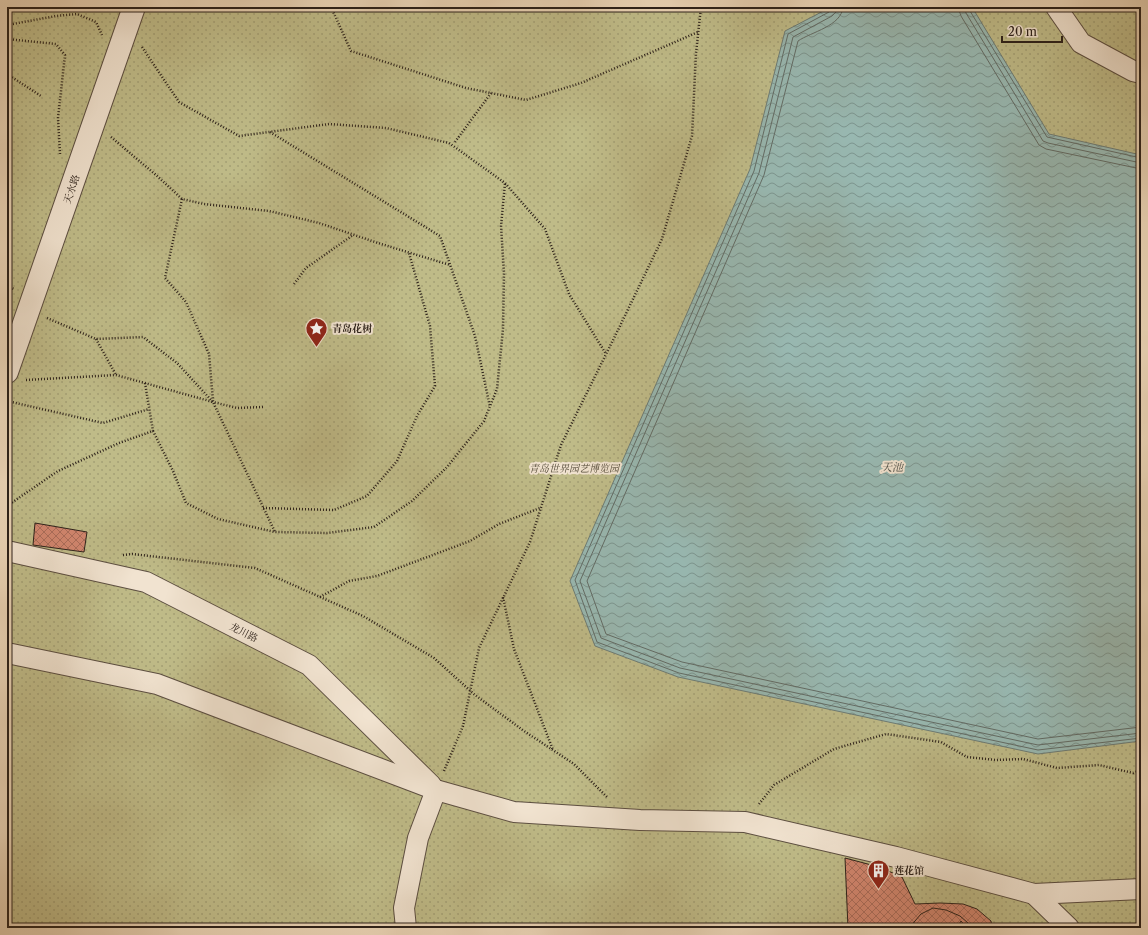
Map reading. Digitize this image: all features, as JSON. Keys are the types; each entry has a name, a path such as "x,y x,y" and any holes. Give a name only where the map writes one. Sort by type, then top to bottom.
{"street":[{"path":"1056,7 1081,43 1133,71 1141,73"},
{"name":"天水路","path":"14,376 29,310 131,16"},
{"name":"龙川路","path":"7,551 146,582 309,665 436,790"},
{"path":"7,653 157,684 436,790 514,812 630,819 746,822 896,857 1034,894 1141,889"},
{"path":"406,928 404,908 418,838 436,790"},
{"path":"1034,894 1069,928"}],"path":[{"path":"331,7 351,51 466,88 526,100 581,83 698,32"},
{"path":"436,790 463,726 479,648 530,542 561,445 662,239 692,136 696,53 701,7"},
{"path":"7,25 56,16 77,14 96,22 102,34 101,40"},
{"path":"131,16 178,102 238,136 329,124 386,128 449,143 505,183 545,229 569,294 606,354"},
{"path":"7,39 56,44 65,55 58,118 61,158 64,151"},
{"path":"7,74 41,96"},
{"path":"456,142 491,93"},
{"path":"94,122 182,199 204,204 269,211 319,223 450,265"},
{"path":"270,132 440,236 475,336 490,407"},
{"path":"145,383 153,431 174,471 186,503 218,519 275,532 327,533 374,527 412,501 447,467 484,421 497,389 503,329 504,273 501,226 505,183"},
{"path":"182,199 165,278 186,302 209,354 213,402"},
{"path":"294,284 306,268 353,235"},
{"path":"263,508 334,510 367,496 397,461 417,416 435,386 430,326 409,253"},
{"path":"29,310 96,339 143,337 177,363 213,402 275,532"},
{"path":"96,339 116,375"},
{"path":"14,376 116,375 237,408 263,407"},
{"path":"7,401 103,423 149,409"},
{"path":"7,506 58,471 119,443 153,431"},
{"path":"319,597 349,581 377,576 470,541 499,524 541,508"},
{"path":"103,572 114,557 132,554 255,568 363,616 434,658 475,695 524,731 574,764 630,819"},
{"path":"503,597 514,649 554,751"},
{"path":"746,822 774,785 834,749 886,734 941,742 967,757 996,760 1023,759 1057,768 1099,765 1133,773 1141,770"},
{"path":"686,928 694,926 738,928"}],"green space":[{"name":"青岛世界园艺博览园","path":"7,7 1141,7 1141,928 7,928"}],"water":[{"name":"天池","path":"831,7 972,7 1049,134 1141,155 1141,741 1038,754 678,677 595,646 570,581 750,169 785,31"}],"building":[{"path":"35,523 87,532 84,552 33,545"},
{"name":"莲花馆","path":"845,858 879,867 902,877 915,904 963,904 977,909 991,921 992,928 848,928"},
{"path":"933,908 946,910 960,916 968,923 966,927 961,921 958,926 959,928 909,928 921,914"}],"place":[{"name":"青岛花树","path":"316,348"},
{"name":"莲花馆","path":"878,890"}]}
